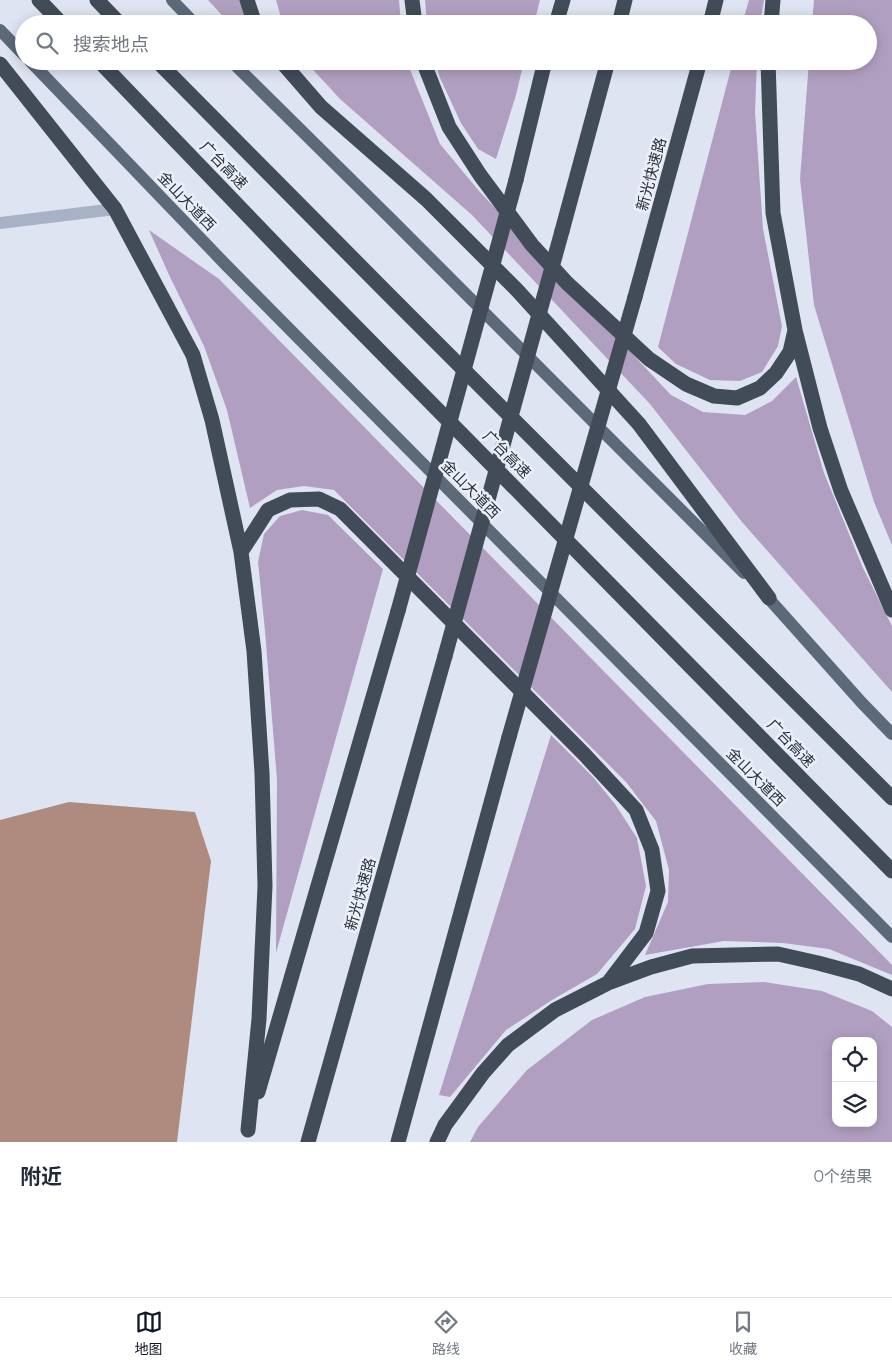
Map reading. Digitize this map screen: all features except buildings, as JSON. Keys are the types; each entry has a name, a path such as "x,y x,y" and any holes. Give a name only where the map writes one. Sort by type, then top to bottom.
{"highway":[{"path":"39,0 53,15"},
{"path":"97,0 111,15"},
{"path":"247,0 252,15"},
{"path":"412,0 413,15"},
{"path":"551,15 552,0"},
{"path":"559,15 563,0"},
{"path":"621,15 625,0"},
{"path":"712,15 716,0"},
{"path":"772,15 774,0"},
{"path":"0,64 115,209 192,355 212,420 241,552 255,669 262,773 265,886 259,1019 246,1136"},
{"name":"广台高速","path":"108,70 299,269 892,871"},
{"name":"广台高速","path":"166,70 391,298 892,798"},
{"path":"289,70 321,107 426,199 517,290 639,424 769,598"},
{"path":"427,70 449,127 480,175 532,246 567,283 649,359 686,384 714,396 737,398 760,388 776,373 790,352 795,330"},
{"path":"246,1136 398,611 516,180 543,70"},
{"name":"新光快速路","path":"308,1142 445,656 606,70"},
{"name":"新光快速路","path":"398,1142 509,737 635,297 698,70"},
{"path":"768,70 773,213 795,330 820,428 841,491 892,610"},
{"path":"241,552 268,510 290,500 319,499 340,509 584,754 636,810 652,850 658,891 646,933 608,983"},
{"path":"437,1142 444,1125 483,1073 508,1045 555,1010 608,983 651,967 692,956 778,954 860,974 892,989"}],"main road":[{"path":"172,0 186,15"},
{"path":"0,30 15,46"},
{"name":"金山大道西","path":"39,70 227,266 892,937"},
{"path":"240,70 769,598 892,734"}],"street":[{"path":"0,223 115,209"}],"shaded area":[{"path":"208,0 252,0 254,15 222,15"},
{"path":"276,0 399,0 400,15 280,15"},
{"path":"425,0 540,0 536,15 426,15"},
{"path":"749,0 764,0 762,15 745,15"},
{"path":"814,0 892,0 892,545 874,502 814,305 800,179 808,70 877,70 877,15 813,15"},
{"path":"313,70 410,70 440,144 479,191 671,395 703,412 745,415 772,401 796,377 824,473 863,568 892,626 892,692 742,522 650,404 472,215 340,99"},
{"path":"438,70 522,70 496,159 478,149 461,123"},
{"path":"731,70 757,70 755,112 763,229 782,326 778,346 762,372 740,381 710,380 676,364 658,347"},
{"path":"149,230 219,279 892,965 892,975 829,949 783,943 724,941 645,955 668,902 669,870 656,821 626,782 334,490 304,486 277,490 250,508 227,410 204,346"},
{"path":"302,510 328,515 383,569 276,953 277,780 258,562 264,534 280,516"},
{"path":"551,735 593,777 615,804 637,838 646,886 635,929 597,974 506,1030 450,1097 439,1095"},
{"path":"69,802 195,812 211,861 177,1142 0,1142 0,820"},
{"path":"764,982 822,991 872,1011 892,1027 892,1142 470,1142 478,1127 527,1070 592,1020 645,997 708,984"}]}
